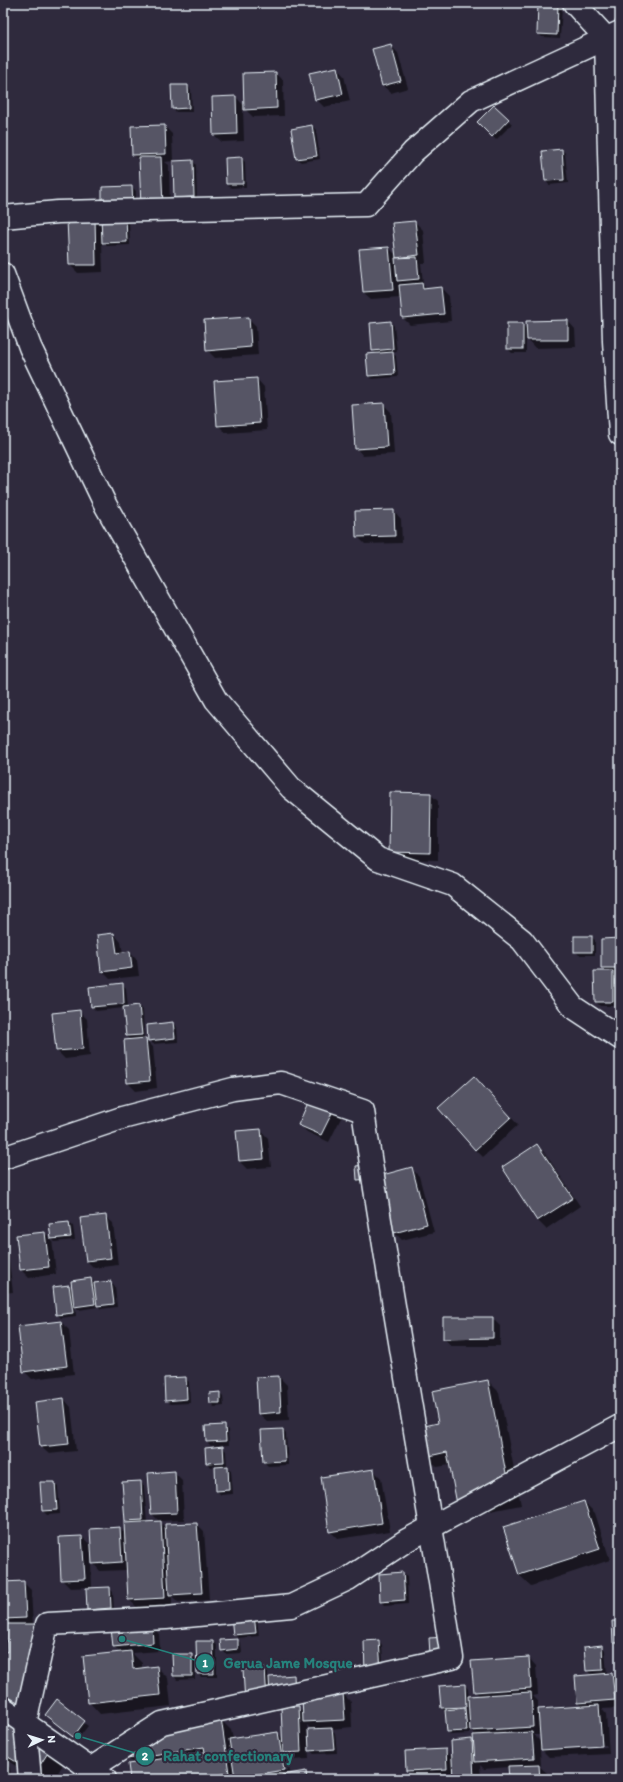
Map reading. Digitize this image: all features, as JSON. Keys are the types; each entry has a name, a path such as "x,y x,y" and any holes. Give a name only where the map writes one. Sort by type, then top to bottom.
{"street":[{"path":"574,3 613,35"},
{"path":"613,35 614,341 620,434"},
{"path":"3,218 58,212 366,205 413,152 471,101 613,35"},
{"path":"3,274 30,347 106,506 216,700 291,788 378,859 453,885 522,940 573,1007 620,1038"},
{"path":"3,1158 122,1118 234,1089 280,1083 363,1111 379,1218 432,1527 452,1658 162,1723 98,1774 3,1708"},
{"path":"30,1779 26,1723 47,1624 166,1618 291,1606 348,1579 407,1540 620,1426"}],"building":[{"path":"538,3 558,3 557,35 537,34"},
{"path":"391,44 401,81 382,86 372,49"},
{"path":"337,67 343,94 315,100 309,73"},
{"path":"276,72 277,108 244,110 243,73"},
{"path":"171,85 188,85 189,108 172,109"},
{"path":"236,96 237,134 213,135 212,97"},
{"path":"494,105 509,119 492,137 477,122"},
{"path":"165,125 166,154 132,155 131,126"},
{"path":"312,125 317,156 296,159 291,129"},
{"path":"562,149 564,180 545,181 542,151"},
{"path":"139,157 161,157 163,206 141,207"},
{"path":"242,157 243,184 226,184 225,158"},
{"path":"193,160 194,197 174,198 173,161"},
{"path":"132,186 133,208 102,209 102,187"},
{"path":"101,215 126,215 127,242 102,243"},
{"path":"95,218 96,265 69,265 67,219"},
{"path":"415,221 419,255 396,258 392,223"},
{"path":"389,247 393,290 363,292 359,249"},
{"path":"417,257 419,279 397,281 395,258"},
{"path":"422,283 423,289 441,287 444,314 402,318 399,285"},
{"path":"249,317 251,347 206,351 204,320"},
{"path":"568,320 568,340 527,340 526,321"},
{"path":"391,321 393,349 372,351 370,323"},
{"path":"507,323 523,323 523,349 507,349"},
{"path":"393,352 395,374 368,376 366,354"},
{"path":"257,378 260,423 217,426 214,381"},
{"path":"384,403 387,447 355,449 352,405"},
{"path":"394,510 395,536 356,537 355,511"},
{"path":"390,792 431,793 430,853 389,852"},
{"path":"114,933 117,953 130,951 132,968 101,972 97,935"},
{"path":"574,936 592,936 592,952 574,952"},
{"path":"620,938 620,968 601,968 601,939"},
{"path":"620,970 620,1007 616,1007 616,971"},
{"path":"594,971 613,971 613,1002 595,1002"},
{"path":"123,983 124,1004 91,1007 89,987"},
{"path":"139,1005 142,1035 126,1036 123,1007"},
{"path":"80,1010 83,1049 56,1051 52,1013"},
{"path":"173,1022 175,1038 148,1041 147,1025"},
{"path":"146,1038 150,1081 127,1083 124,1040"},
{"path":"474,1076 511,1117 475,1150 438,1108"},
{"path":"311,1096 335,1107 321,1135 298,1125"},
{"path":"261,1129 264,1159 239,1161 236,1131"},
{"path":"537,1144 573,1198 537,1221 502,1167"},
{"path":"373,1164 375,1179 357,1180 356,1166"},
{"path":"412,1167 427,1224 394,1233 379,1176"},
{"path":"106,1215 111,1258 86,1261 80,1218"},
{"path":"69,1222 71,1237 51,1239 49,1224"},
{"path":"45,1232 49,1267 20,1270 16,1235"},
{"path":"91,1278 95,1304 74,1307 71,1281"},
{"path":"111,1281 114,1304 97,1306 94,1283"},
{"path":"69,1285 73,1313 56,1315 53,1287"},
{"path":"443,1317 493,1317 493,1338 443,1339"},
{"path":"61,1321 67,1366 23,1372 18,1326"},
{"path":"279,1376 281,1412 258,1414 256,1377"},
{"path":"186,1377 187,1399 165,1401 164,1378"},
{"path":"488,1380 510,1494 457,1504 447,1452 425,1457 420,1427 438,1423 432,1391"},
{"path":"220,1392 220,1403 210,1403 209,1393"},
{"path":"64,1398 69,1444 40,1447 35,1402"},
{"path":"225,1425 226,1441 206,1442 205,1426"},
{"path":"283,1429 285,1461 263,1462 261,1430"},
{"path":"223,1446 224,1462 206,1463 205,1448"},
{"path":"228,1466 229,1490 216,1491 215,1467"},
{"path":"374,1469 382,1523 329,1532 321,1477"},
{"path":"175,1471 177,1513 151,1514 148,1473"},
{"path":"141,1481 143,1520 125,1521 122,1482"},
{"path":"40,1482 55,1482 57,1510 42,1511"},
{"path":"584,1501 600,1549 519,1575 503,1527"},
{"path":"161,1521 165,1598 128,1600 124,1523"},
{"path":"197,1523 202,1593 169,1595 165,1524"},
{"path":"120,1527 122,1562 92,1564 90,1529"},
{"path":"82,1536 85,1579 61,1580 59,1537"},
{"path":"403,1572 405,1600 380,1602 379,1574"},
{"path":"24,1581 26,1618 4,1619 3,1582"},
{"path":"110,1587 111,1608 87,1610 86,1588"},
{"path":"254,1614 256,1633 233,1635 231,1616"},
{"path":"612,1621 620,1621 620,1643 613,1643"},
{"path":"6,1624 36,1624 27,1707 3,1694 3,1651 7,1652"},
{"path":"152,1625 153,1643 113,1647 111,1628"},
{"path":"446,1637 431,1671 429,1638"},
{"path":"238,1639 238,1649 221,1651 220,1640"},
{"path":"379,1640 381,1672 365,1673 364,1641"},
{"path":"196,1641 213,1641 214,1674 197,1674"},
{"path":"602,1645 603,1670 586,1671 584,1647"},
{"path":"131,1651 133,1669 157,1666 160,1695 88,1703 83,1656"},
{"path":"172,1654 192,1654 192,1676 173,1676"},
{"path":"529,1657 531,1688 474,1692 471,1661"},
{"path":"265,1668 267,1701 245,1703 243,1669"},
{"path":"612,1673 615,1700 577,1703 575,1676"},
{"path":"294,1675 295,1695 270,1697 269,1677"},
{"path":"465,1684 466,1707 441,1708 439,1686"},
{"path":"531,1692 533,1727 470,1731 468,1696"},
{"path":"343,1693 345,1720 303,1722 302,1695"},
{"path":"57,1699 85,1721 73,1737 45,1715"},
{"path":"599,1705 602,1746 541,1750 538,1709"},
{"path":"299,1706 301,1752 283,1753 281,1707"},
{"path":"465,1708 467,1731 447,1732 445,1710"},
{"path":"3,1717 51,1748 35,1773 3,1754"},
{"path":"221,1718 229,1773 188,1779 130,1779 128,1764 205,1752 204,1747 127,1759 123,1733"},
{"path":"332,1728 334,1749 309,1751 308,1729"},
{"path":"278,1732 284,1770 235,1778 229,1739"},
{"path":"532,1732 534,1758 475,1762 473,1735"},
{"path":"472,1739 474,1779 453,1779 451,1741"},
{"path":"446,1749 447,1769 406,1771 405,1751"},
{"path":"539,1765 540,1779 509,1779 508,1766"},
{"path":"76,1771 89,1779 71,1779"},
{"path":"306,1771 307,1779 282,1779 282,1775"}],"place":[{"name":"Gerua Jame Mosque","path":"122,1639"},
{"name":"Rahat confectionary","path":"78,1736"}]}
